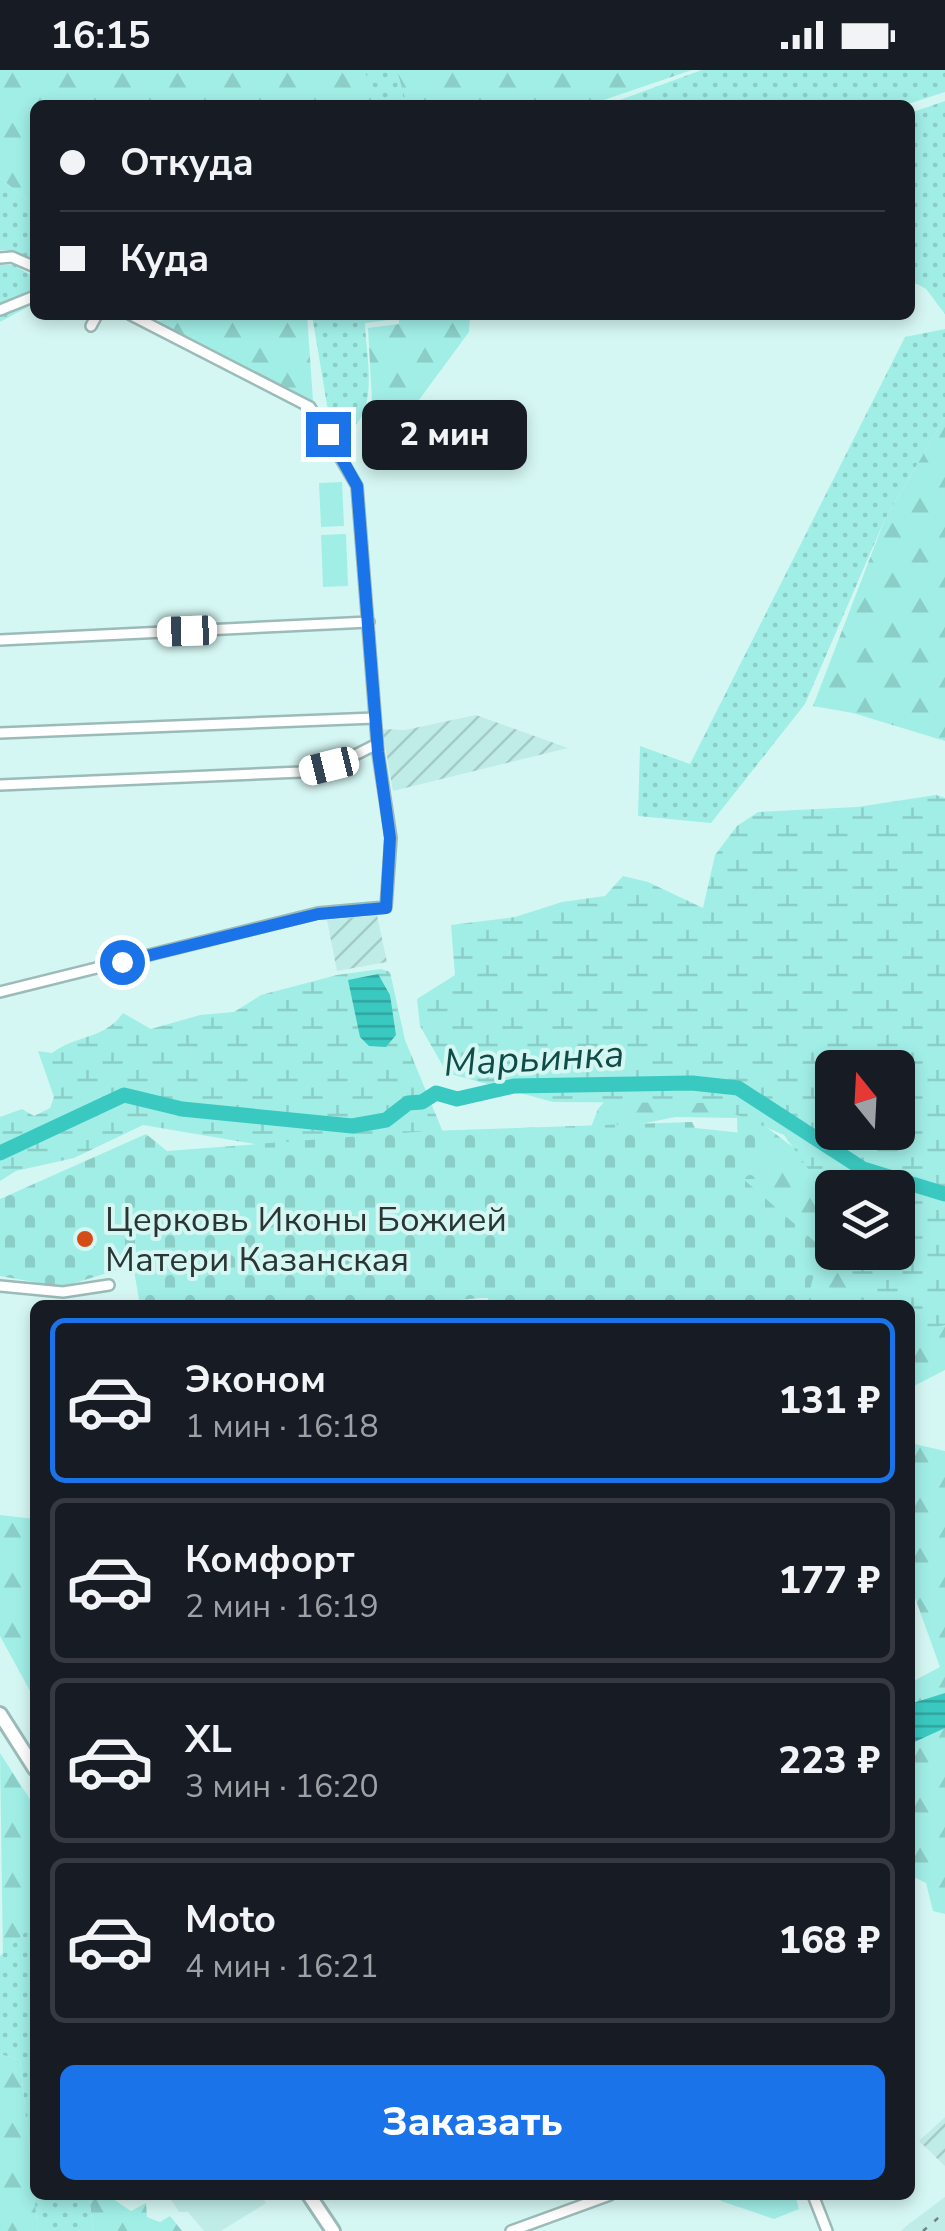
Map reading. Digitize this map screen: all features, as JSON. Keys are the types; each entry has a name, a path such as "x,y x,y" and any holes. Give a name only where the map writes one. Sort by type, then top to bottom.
{"street":[{"path":"0,258 12,257 30,265"},
{"path":"0,310 30,300"},
{"path":"90,326 93,320"},
{"path":"0,992 318,914 386,908 390,838 377,744 357,486 310,407 141,320"},
{"path":"0,640 369,622"},
{"path":"0,733 375,718"},
{"path":"0,785 301,772 346,760 377,744"},
{"path":"0,1286 63,1292 109,1285"},
{"path":"0,1714 30,1761"},
{"path":"312,2200 333,2231"},
{"path":"511,2231 596,2200"},
{"path":"815,2200 827,2231"}],"shaded area":[{"path":"476,715 568,748 393,791 382,729 405,730"},
{"path":"377,915 387,962 337,971 327,920"},
{"path":"378,974 390,995 396,1035 386,1047 369,1046 360,1037 348,980"},
{"path":"945,1693 945,1728 915,1742 915,1702"},
{"path":"945,2117 945,2166 919,2141"},
{"path":"945,2197 945,2231 901,2231 905,2227"},
{"path":"171,2200 266,2203 221,2231 204,2231 188,2212 179,2212"}],"green space":[{"path":"0,70 692,70 604,100 30,100 30,202 0,178"},
{"path":"365,70 397,70 406,100 374,100"},
{"path":"702,70 945,70 945,92 915,102 620,100"},
{"path":"945,101 945,314 926,289 915,283 915,111"},
{"path":"0,178 30,202 30,259 12,250 0,250"},
{"path":"0,265 14,265 30,275 30,306 0,322"},
{"path":"307,320 313,401 157,321"},
{"path":"313,320 388,320 365,323 369,384 363,413 345,434 331,429"},
{"path":"399,320 470,320 469,332 416,404 373,420 368,328 399,324"},
{"path":"945,329 945,417 885,519 805,704 711,823 638,816 640,746 690,764 905,337"},
{"path":"945,417 945,741 853,713 813,706 885,519"},
{"path":"342,482 344,526 321,527 319,483"},
{"path":"346,534 348,586 323,587 321,535"},
{"path":"936,795 945,798 945,1325 915,1331 915,1300 854,1300 851,1270 915,1270 915,1170 815,1170 815,1178 784,1135 709,1103 553,1102 447,1073 420,1026 417,999 455,975 451,925 515,917 562,902 605,896 623,876 648,882 703,908 715,855 737,826 758,812 857,807"},
{"path":"381,969 390,972 405,1040 445,1137 272,1147 143,1125 74,1158 16,1171 0,1181 0,1117 22,1109 34,1116 50,1108 54,1097 38,1051 52,1053 108,1028 123,1013 151,1029 200,1015 234,1012 261,995 337,975"},
{"path":"674,1095 740,1107 806,1157 817,1170 815,1270 915,1270 915,1239 945,1215 945,1370 915,1385 915,1300 807,1300 805,1277 742,1276 737,1118 675,1117 588,1135 598,1109 609,1096"},
{"path":"692,1122 695,1128 770,1136 760,1179 743,1179 815,1242 815,1270 807,1300 139,1300 133,1265 62,1287 0,1276 0,1199 146,1134 167,1151 428,1131"},
{"path":"915,1444 945,1451 945,1914 933,1911 926,1883 915,1878 915,1680 940,1667 915,1598"},
{"path":"0,1515 30,1518 30,1691 0,1636"},
{"path":"0,1753 30,1799 30,1928 3,1958"},
{"path":"30,1928 30,2155 20,2060 0,2054 0,1956"},
{"path":"0,2054 20,2060 30,2155 30,2200 35,2200 38,2231 0,2231"},
{"path":"35,2200 90,2200 93,2231 38,2231"},
{"path":"90,2200 114,2200 131,2211 146,2203 147,2217 160,2222 170,2216 182,2231 93,2231"},
{"path":"796,2200 799,2209 774,2219 721,2201"}],"waterway":[{"name":"Марьинка","path":"0,1153 124,1095 182,1109 352,1126 386,1120 408,1103 422,1102 436,1093 457,1099 514,1086 692,1083 738,1088 863,1169 945,1194"}],"railway":[{"path":"923,2231 945,2212"}],"place":[{"name":"Церковь Иконы Божией Матери Казанская","path":"85,1239"}],"route":[{"path":"122,962 318,914 386,908 390,838 378,752 357,486 328,434"}]}
